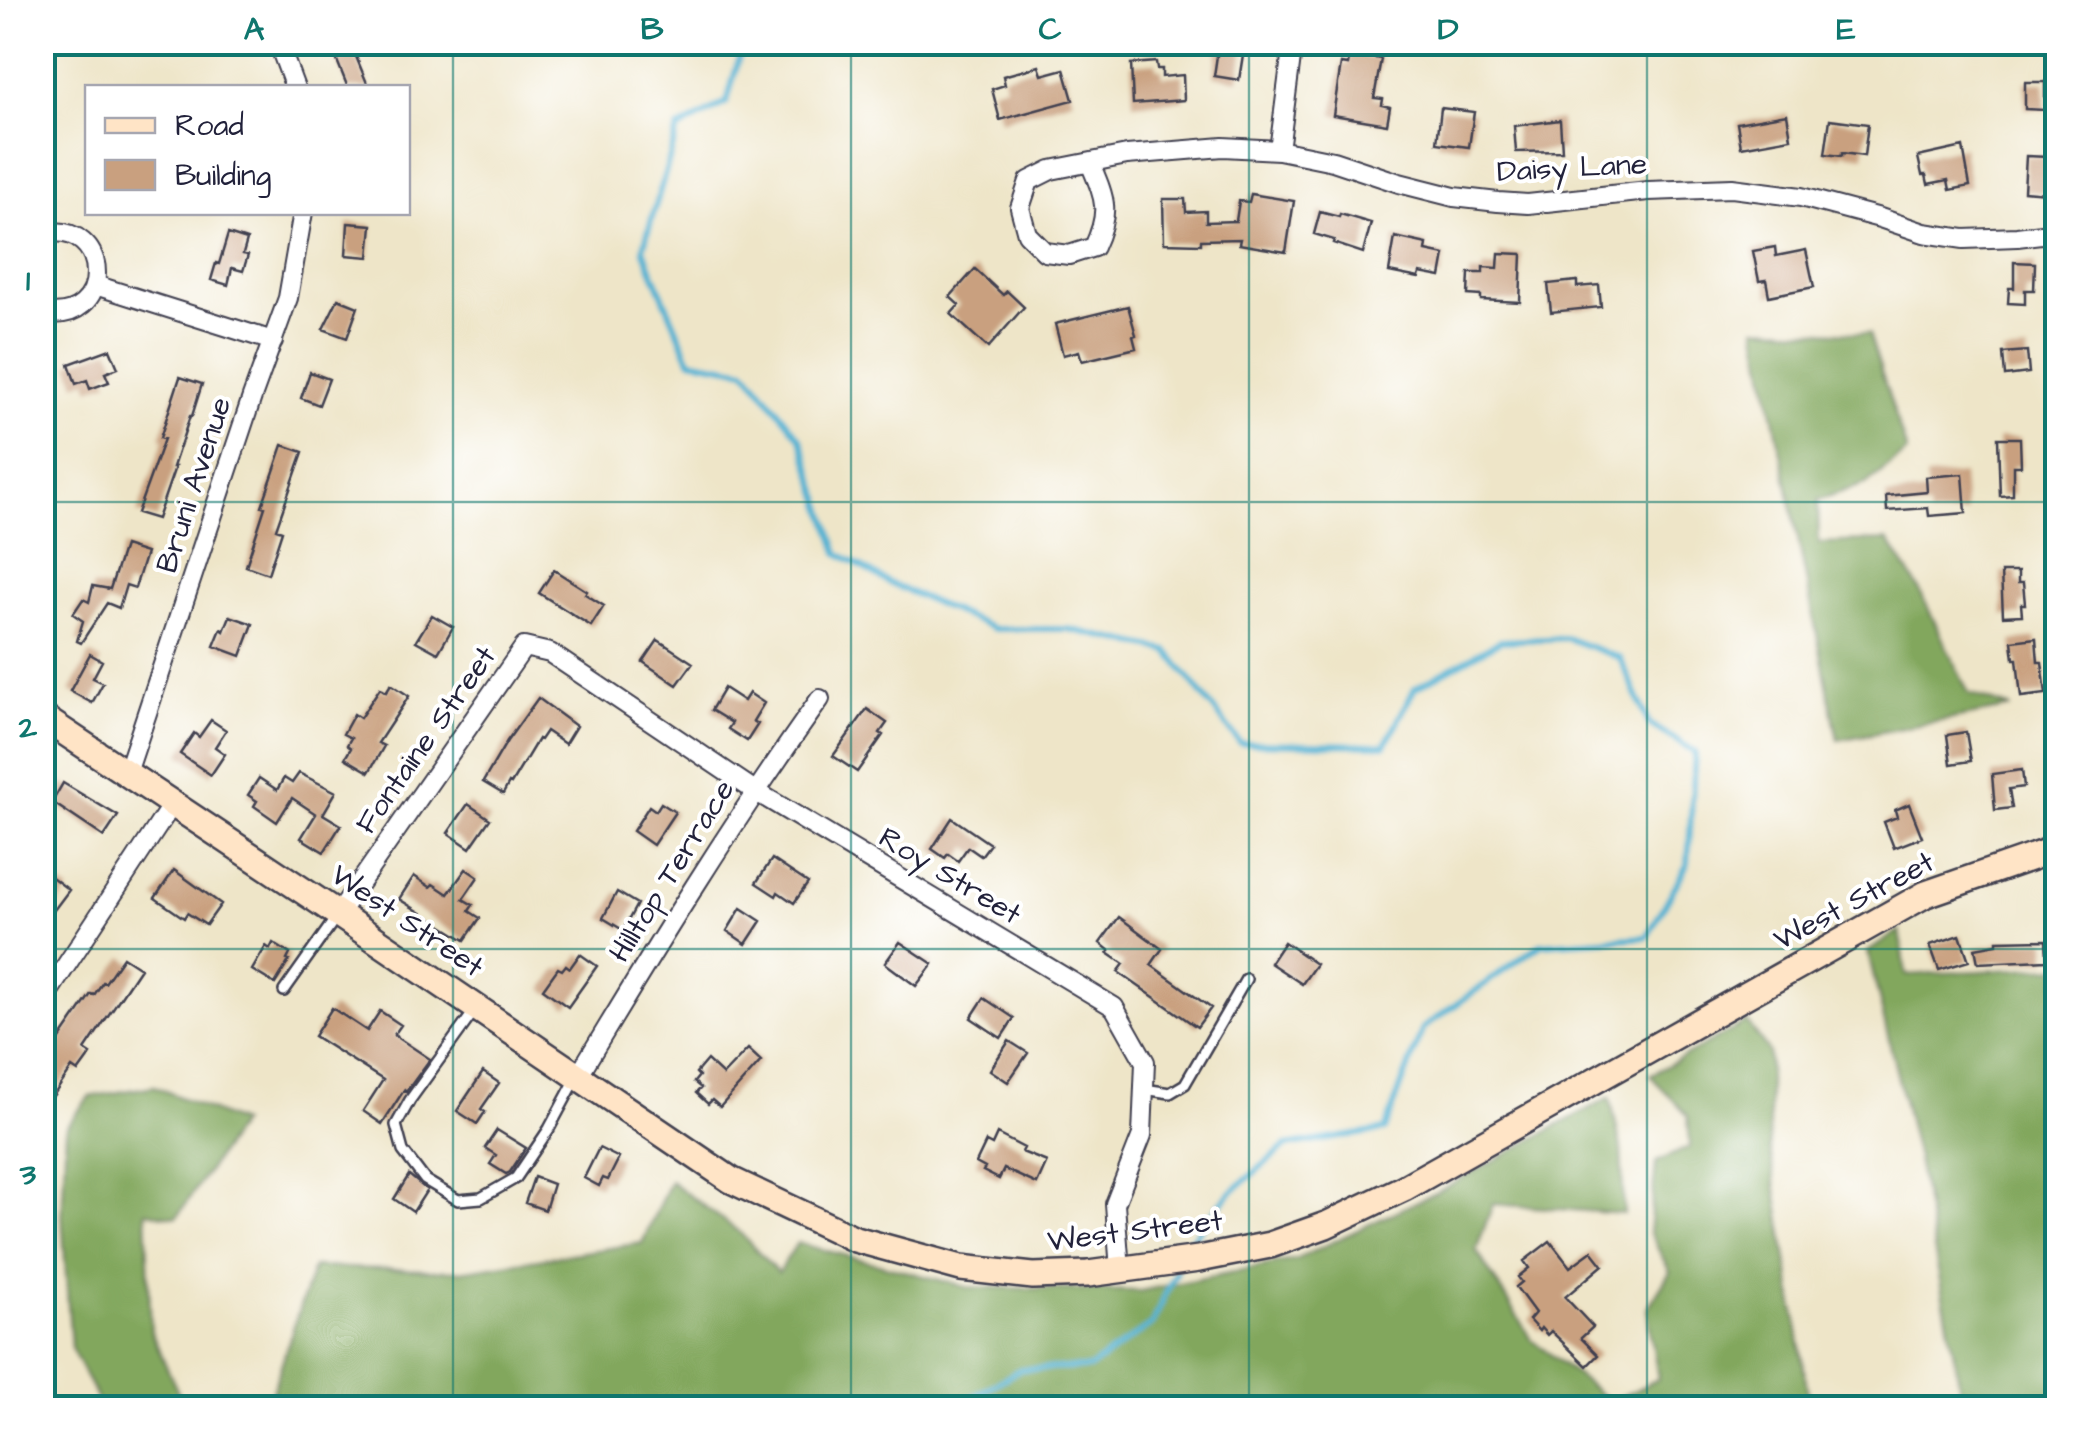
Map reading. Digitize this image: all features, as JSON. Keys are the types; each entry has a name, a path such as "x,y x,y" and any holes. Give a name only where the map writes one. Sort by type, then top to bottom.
{"main road":[{"name":"West Street","path":"42,717 731,1180 855,1239 961,1268 1034,1276 1088,1274 1199,1260 1270,1245 1342,1218 1404,1188 1926,894 2058,848"}],"street":[{"path":"278,42 294,85"},
{"path":"1280,150 1293,42"},
{"name":"Daisy Lane","path":"1090,163 1104,196 1104,224 1094,247 1068,254 1045,252 1027,234 1020,208 1029,181 1051,170 1127,155 1223,146 1280,150 1333,161 1454,197 1498,202 1528,204 1648,191 1732,188 1801,197 1924,233 1951,237 2017,238 2058,232"},
{"name":"Bruni Avenue","path":"127,773 288,298 303,215"},
{"path":"42,234 69,234 86,246 96,264 95,285 84,304 74,310 42,312"},
{"path":"95,285 273,341"},
{"name":"Roy Street","path":"524,648 550,653 755,790 1114,1008 1145,1062 1142,1135 1115,1204 1120,1270"},
{"name":"Fontaine Street","path":"338,914 524,648"},
{"name":"Hilltop Terrace","path":"578,1076 684,900 820,699"},
{"path":"42,1002 172,804"}],"lane":[{"path":"284,992 338,914"},
{"path":"1144,1088 1170,1093 1186,1084 1246,979"},
{"path":"477,1007 396,1124 402,1151 425,1180 458,1200 481,1198 516,1178 578,1076"}],"green space":[{"path":"1756,327 1869,334 1907,452 1866,484 1818,500 1819,543 1888,540 1919,589 1969,694 2011,708 1838,740"},
{"path":"1900,930 1906,975 2057,967 2057,1408 1964,1408 1916,1154 1868,952"},
{"path":"1747,1022 1769,1052 1769,1143 1810,1408 926,1408 920,1400 895,1408 267,1408 313,1267 460,1271 642,1243 670,1181 739,1232 778,1273 797,1243 967,1287 1140,1291 1297,1259 1435,1193 1610,1097 1621,1148 1624,1214 1493,1204 1476,1250 1531,1339 1610,1402 1658,1379 1647,1309 1670,1272 1649,1232 1656,1162 1690,1147 1688,1116 1650,1075"},
{"path":"154,1086 240,1123 177,1217 146,1212 151,1332 185,1408 102,1408 71,1348 62,1217 66,1127 89,1097"}],"building":[{"path":"350,42 368,85 347,85 332,48"},
{"path":"1219,42 1245,42 1239,80 1214,76"},
{"path":"1350,54 1381,59 1374,98 1383,99 1382,105 1390,107 1387,124 1333,115 1341,64 1348,65"},
{"path":"1156,62 1162,77 1183,75 1184,100 1133,104 1131,64"},
{"path":"1039,66 1042,75 1064,69 1073,100 1000,120 992,89 1005,85 1003,76"},
{"path":"2025,82 2045,82 2045,110 2025,109"},
{"path":"1441,108 1474,112 1469,147 1437,143"},
{"path":"1787,114 1791,138 1741,147 1737,123"},
{"path":"1830,119 1868,124 1864,156 1825,154"},
{"path":"1560,120 1562,151 1516,152 1514,126"},
{"path":"1963,147 1970,186 1950,190 1948,180 1928,184 1918,157"},
{"path":"2026,156 2048,157 2046,193 2024,191"},
{"path":"1251,194 1294,201 1286,252 1239,244 1240,239 1164,243 1163,199 1185,199 1186,212 1206,211 1206,222 1236,221 1239,201 1249,202"},
{"path":"1320,212 1371,223 1363,253 1314,234"},
{"path":"348,223 372,225 369,257 346,255"},
{"path":"228,234 247,240 243,254 248,255 243,271 232,268 228,285 211,280"},
{"path":"1395,237 1427,244 1426,251 1445,255 1441,277 1420,273 1419,278 1389,272"},
{"path":"1775,247 1776,256 1806,250 1814,287 1769,296 1766,280 1759,281 1753,251"},
{"path":"1499,253 1522,254 1520,302 1481,300 1481,296 1468,295 1469,273 1483,273 1483,267 1498,268"},
{"path":"2014,262 2035,263 2034,290 2025,290 2025,304 2008,303 2009,288 2014,288"},
{"path":"975,269 1003,295 1007,291 1024,307 988,348 951,314 959,305 950,297"},
{"path":"1577,281 1577,287 1599,285 1601,307 1551,312 1548,284"},
{"path":"338,299 358,307 347,338 323,329"},
{"path":"1128,306 1136,348 1082,361 1079,351 1063,355 1055,324"},
{"path":"110,349 118,368 105,373 109,382 90,389 87,380 76,384 69,364"},
{"path":"2027,351 2029,373 2005,376 2003,353"},
{"path":"310,372 329,379 319,405 301,398"},
{"path":"180,377 202,384 157,519 137,513 164,439 160,438"},
{"path":"1998,438 2020,438 2021,466 2013,466 2013,495 2000,496"},
{"path":"283,445 303,452 276,529 282,531 268,574 246,566"},
{"path":"1963,474 1966,513 1929,516 1928,508 1887,511 1886,496 1927,492 1926,477"},
{"path":"124,546 146,553 135,588 126,585 119,608 107,603 81,643 77,641 83,621 73,614 83,599 89,602 93,586 110,589"},
{"path":"554,570 604,606 591,626 539,593"},
{"path":"2001,572 2018,572 2025,604 2021,604 2022,615 2003,616"},
{"path":"432,615 453,627 438,653 416,641"},
{"path":"230,616 253,624 241,656 214,646"},
{"path":"2036,638 2046,694 2021,697 2012,641"},
{"path":"658,640 693,663 677,685 643,662"},
{"path":"90,654 102,661 93,678 103,683 92,703 70,691"},
{"path":"391,684 409,696 378,743 384,746 369,772 345,758 351,738 343,734 354,714 360,718 380,688 386,692"},
{"path":"724,688 744,701 749,693 764,703 753,721 758,724 747,741 728,729 732,723 711,710"},
{"path":"538,698 576,726 565,744 546,731 503,794 483,782"},
{"path":"867,709 887,723 857,772 833,756"},
{"path":"211,720 226,730 215,747 225,754 211,775 180,754 194,733 199,737"},
{"path":"1966,732 1971,761 1951,764 1947,735"},
{"path":"2022,770 2024,787 2009,789 2012,808 1995,810 1992,774"},
{"path":"299,773 336,792 323,814 341,825 324,852 301,838 316,814 292,798 277,822 254,806 257,801 248,795 259,778 277,790 284,778 292,783"},
{"path":"63,783 118,816 104,837 52,802"},
{"path":"661,803 675,812 653,845 633,831 649,806 656,811"},
{"path":"468,804 490,819 470,848 448,833"},
{"path":"1909,804 1922,837 1894,848 1884,822 1897,817 1895,810"},
{"path":"952,818 990,844 981,856 968,847 958,861 932,849"},
{"path":"772,859 808,883 794,903 756,883"},
{"path":"466,869 478,877 463,899 473,905 469,911 480,918 465,940 399,899 414,876 448,894"},
{"path":"174,870 221,904 206,925 187,913 184,918 155,898"},
{"path":"49,875 69,890 42,926 42,883"},
{"path":"617,892 637,904 623,930 603,918"},
{"path":"741,908 761,921 746,944 727,931"},
{"path":"1119,917 1162,949 1151,965 1211,1008 1197,1027 1118,972 1124,964 1100,943"},
{"path":"1960,935 1969,961 1939,970 1930,945"},
{"path":"2046,940 2047,960 1978,963 1975,948 1997,941"},
{"path":"900,942 933,964 916,986 885,963"},
{"path":"1284,942 1316,964 1302,984 1270,963"},
{"path":"273,943 290,954 275,984 252,970 266,946 270,949"},
{"path":"580,954 597,966 568,1007 543,989 558,968 570,968"},
{"path":"123,957 140,968 85,1050 91,1054 78,1072 72,1068 42,1112 42,1065 91,994 105,983"},
{"path":"984,998 1014,1018 1001,1038 971,1018"},
{"path":"332,1008 367,1031 380,1011 401,1025 394,1035 430,1059 382,1124 363,1111 383,1080 314,1036"},
{"path":"1009,1041 1028,1053 1008,1082 990,1070"},
{"path":"748,1049 761,1061 720,1107 712,1100 708,1104 696,1093 701,1088 694,1082 699,1076 696,1073 707,1060 723,1075"},
{"path":"483,1072 499,1083 481,1109 485,1112 477,1124 457,1111"},
{"path":"497,1130 526,1148 506,1174 490,1164 496,1155 485,1148"},
{"path":"997,1134 1024,1148 1022,1152 1047,1162 1037,1184 1004,1169 999,1179 976,1163 986,1142 992,1145"},
{"path":"599,1148 619,1158 608,1180 603,1178 599,1186 584,1178"},
{"path":"409,1175 427,1190 413,1212 394,1199"},
{"path":"534,1177 553,1184 545,1210 525,1203"},
{"path":"1550,1241 1570,1267 1592,1251 1603,1265 1565,1297 1593,1327 1581,1338 1598,1355 1587,1366 1551,1331 1547,1335 1541,1328 1539,1331 1529,1320 1535,1313 1516,1287 1522,1282 1518,1277 1529,1268 1524,1261"}],"waterway":[{"path":"736,42 741,50 727,102 678,129 643,249 690,360 746,370 801,439 838,553 889,583 994,629 1068,629 1168,651 1240,743 1385,745 1415,688 1500,641 1566,638 1620,658 1649,724 1695,752 1688,863 1647,937 1541,944 1423,1028 1385,1130 1286,1146 1229,1194 1192,1238 1183,1255"},
{"path":"954,1408 1021,1369 1089,1368 1152,1324 1176,1271"}]}
